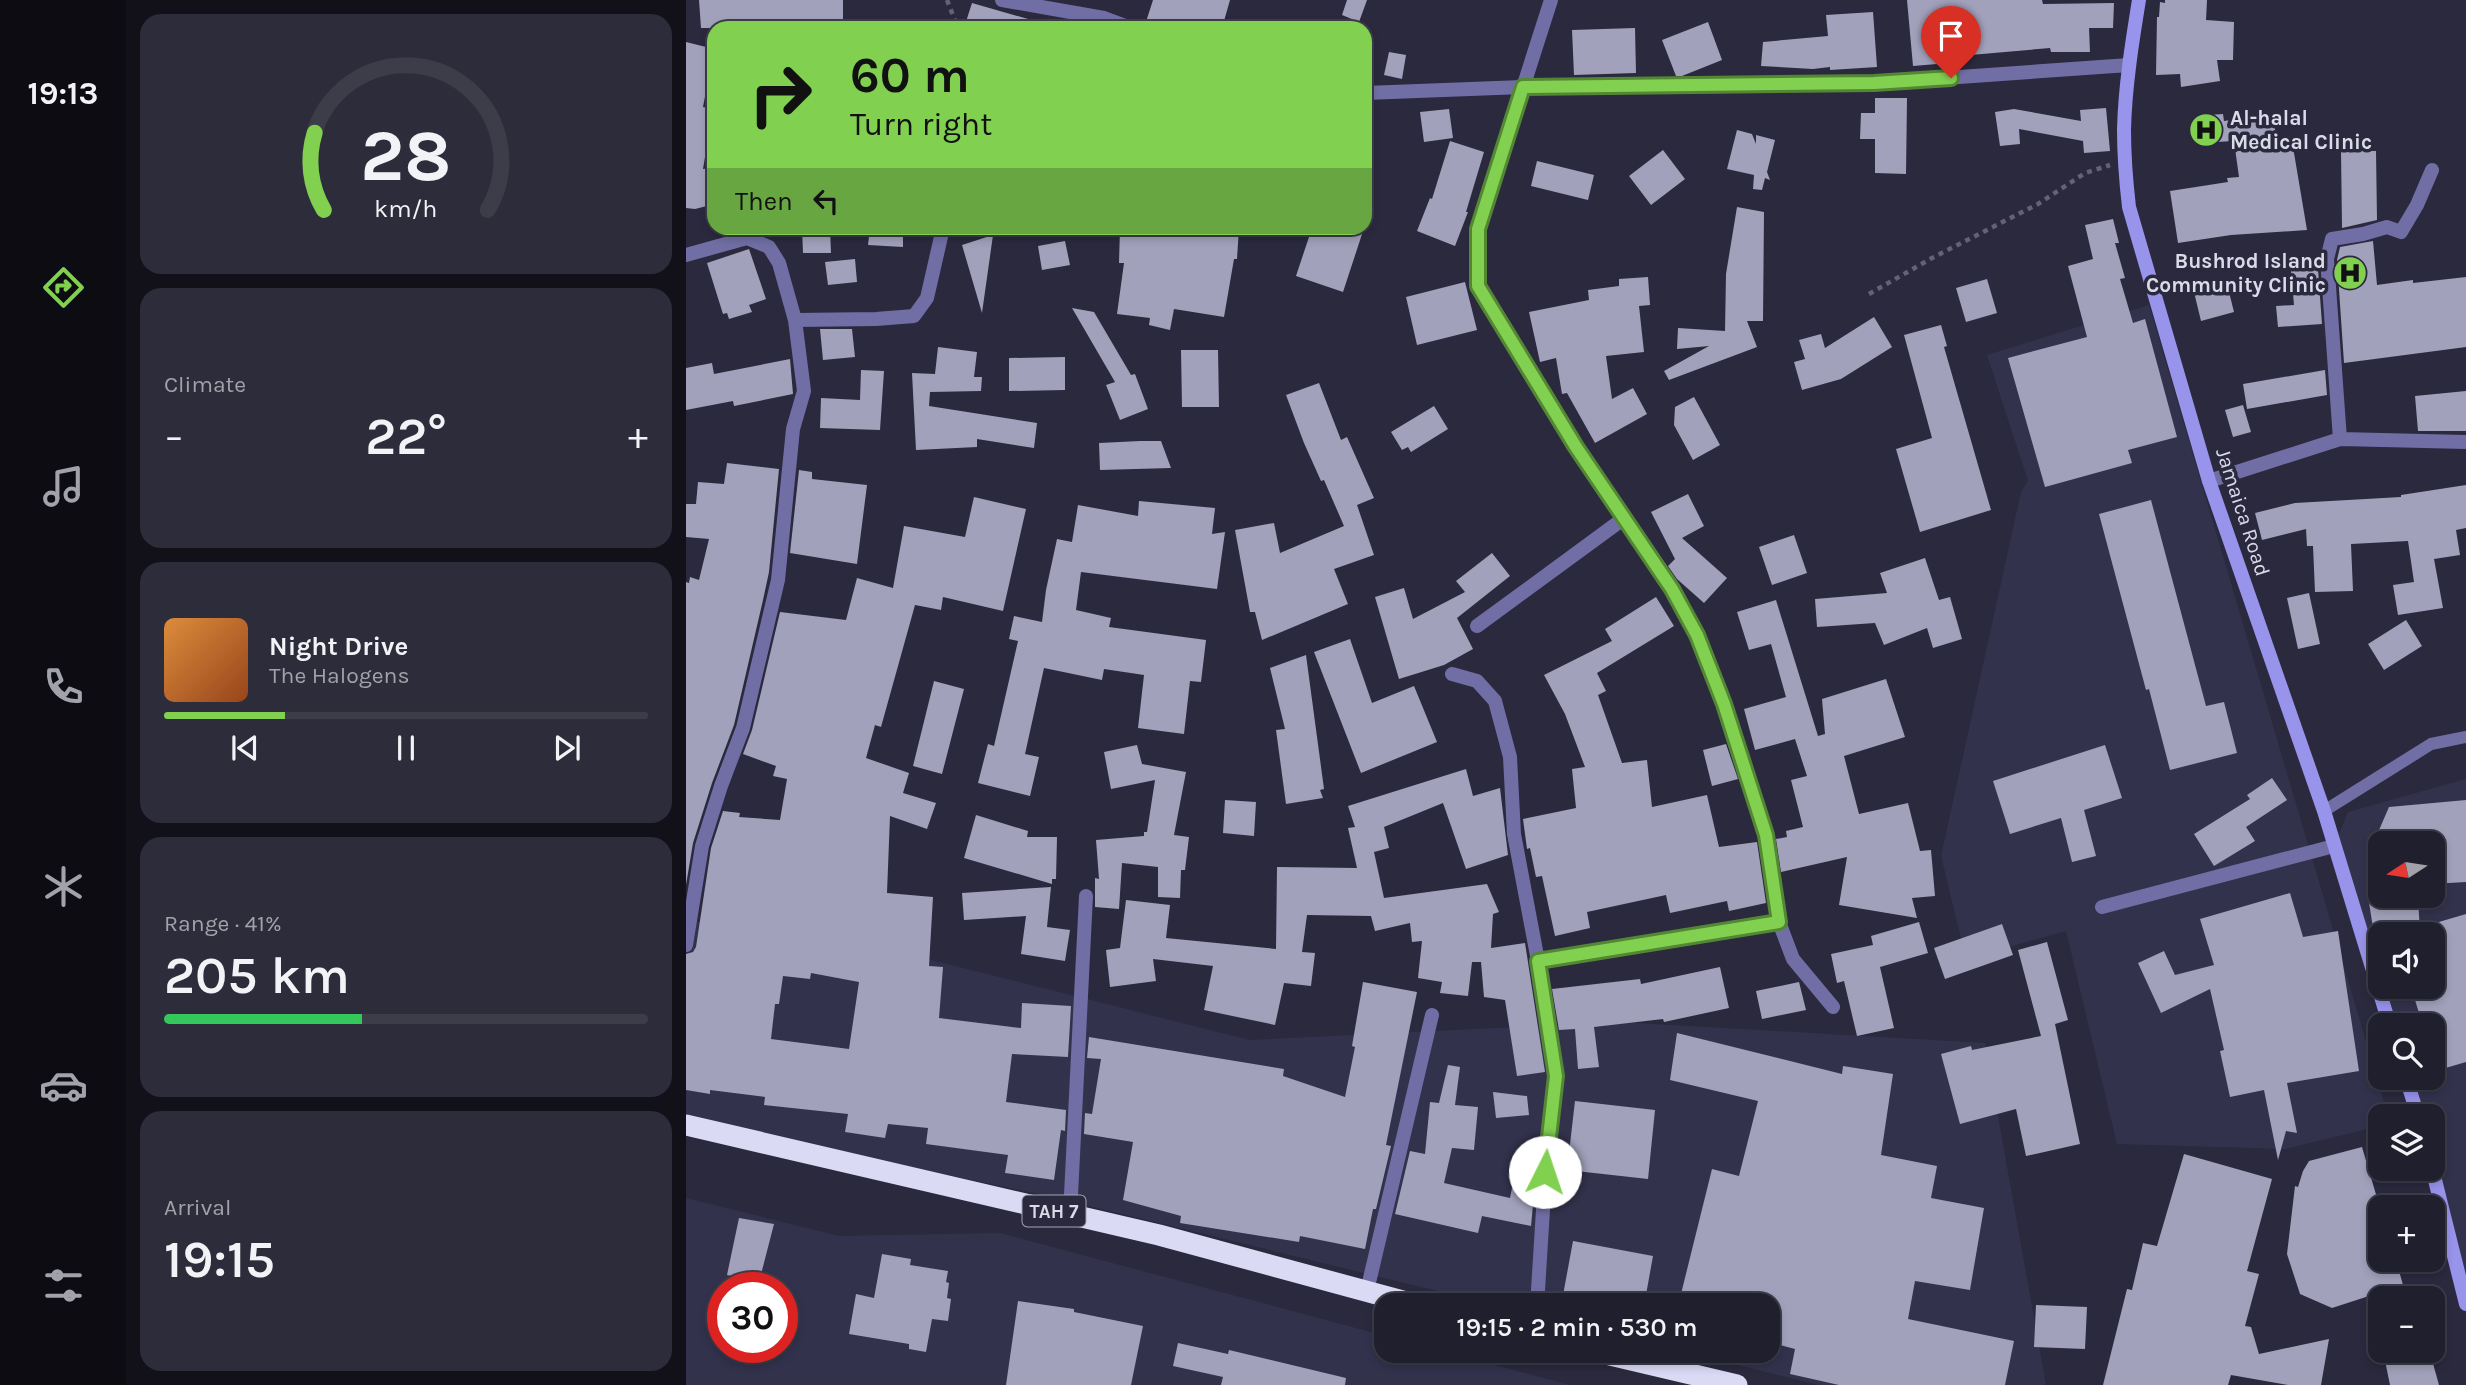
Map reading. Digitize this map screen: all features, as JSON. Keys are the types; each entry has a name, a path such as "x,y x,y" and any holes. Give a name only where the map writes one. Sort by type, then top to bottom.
{"highway":[{"name":"TAH 7","path":"686,1125 1159,1235 1374,1293"},
{"path":"1644,1363 1737,1385"}],"street":[{"path":"1002,0 1092,21"},
{"path":"1551,0 1478,229 1478,286 1515,350 1623,519 1672,589 1697,635 1715,678 1766,835 1779,922 1793,959 1833,1007"},
{"name":"Jamaica Road","path":"2138,0 2124,127 2129,206 2209,481 2324,811 2386,1013"},
{"path":"1372,93 1523,87 1874,83 2129,65"},
{"path":"2340,439 2327,259 2332,239 2386,227 2401,232 2417,205 2432,170"},
{"path":"795,320 914,316 927,298 941,235"},
{"path":"686,256 747,238 769,247 779,263 795,320 804,391 793,429 778,580 743,728 720,786 702,846 686,945"},
{"path":"2209,481 2340,439 2466,442"},
{"path":"1477,626 1623,519"},
{"path":"1452,674 1477,681 1495,701 1510,757 1514,834 1556,1076 1547,1146 1538,1293"},
{"path":"2102,907 2334,846"},
{"path":"1070,1215 1086,896"},
{"path":"1538,961 1779,922"},
{"path":"1367,1291 1432,1015"},
{"path":"2435,1181 2466,1304"}],"lane":[{"path":"2324,811 2431,744 2466,737"}],"path":[{"path":"947,0 955,21"},
{"path":"1869,294 1932,258 2038,204 2085,173 2124,160"}],"shaded area":[{"path":"2149,305 2368,1048 2368,1090 2380,1090 2384,1104 2368,1104 2368,1129 2285,1149 2117,1144 2066,931 1966,959 1941,856 2021,492 2028,481 1987,355"},
{"path":"2466,779 2466,1293 2445,1216 2445,1195 2439,1195 2435,1181 2445,1181 2445,1104 2411,1104 2406,1090 2445,1090 2445,1013 2383,1013 2379,999 2445,999 2445,922 2368,922 2368,961 2334,846 2348,812"},
{"path":"686,918 749,937 899,952 1250,1040 1619,1022 1985,1043 2046,1385 1819,1385 1729,1363 1780,1363 1780,1293 1446,1293 1048,1196 686,1120"},
{"path":"686,1198 839,1236 1000,1233 1374,1333 1374,1363 1487,1363 1570,1385 686,1385"}],"building":[{"path":"699,0 843,0 843,21 707,21 707,28 701,28"},
{"path":"1153,0 1230,0 1224,21 1146,21"},
{"path":"1347,0 1367,0 1359,21 1342,15"},
{"path":"1907,0 2114,3 2113,28 2089,28 2090,52 2051,52 2050,48 1936,58 1937,64 1913,66"},
{"path":"2165,0 2207,0 2206,20 2234,22 2233,60 2217,60 2220,81 2181,87 2180,74 2156,75 2157,17 2160,2 2165,3"},
{"path":"972,3 1035,21 966,21"},
{"path":"1873,12 1877,67 1830,70 1830,67 1813,69 1761,66 1763,42 1828,36 1826,15"},
{"path":"1708,22 1722,60 1676,76 1662,40"},
{"path":"1635,28 1636,73 1574,75 1572,30"},
{"path":"686,42 707,47 707,86 703,107 707,108 707,145 703,169 707,168 707,206 686,208"},
{"path":"1389,52 1406,55 1402,79 1384,75"},
{"path":"1875,98 1907,98 1906,174 1875,173 1875,139 1860,139 1861,113 1875,113"},
{"path":"2106,108 2110,151 2084,153 2083,141 2019,129 2020,144 2000,146 1995,112 2014,109 2081,121 2080,110"},
{"path":"1449,109 1453,138 1424,142 1420,112"},
{"path":"2223,114 2224,121 2273,114 2277,144 2292,141 2307,230 2231,235 2178,243 2170,191 2228,182 2227,178 2239,177 2234,141 2198,143 2196,116"},
{"path":"1737,130 1752,134 1756,144 1756,135 1775,140 1767,172 1770,180 1765,178 1762,190 1753,189 1754,175 1727,169"},
{"path":"1450,141 1484,152 1468,212 1455,246 1417,231 1430,198 1432,199"},
{"path":"1663,150 1685,179 1651,205 1629,176"},
{"path":"2341,151 2376,151 2377,220 2342,228"},
{"path":"1537,161 1594,175 1588,200 1531,186"},
{"path":"1737,207 1764,212 1763,321 1747,321 1757,347 1669,380 1664,371 1709,346 1677,349 1678,328 1725,331 1726,274"},
{"path":"2113,219 2119,243 2115,243 2125,278 2120,279 2133,323 2145,319 2177,437 2128,450 2132,463 2045,487 2008,358 2087,337 2068,266 2093,259 2085,225"},
{"path":"802,235 830,235 831,253 803,253"},
{"path":"869,235 903,235 903,247 868,245"},
{"path":"993,235 982,313 962,245"},
{"path":"1120,235 1239,235 1237,259 1234,259 1224,317 1174,309 1170,330 1149,325 1150,318 1117,314 1124,263 1119,263"},
{"path":"1310,235 1362,235 1343,292 1296,276"},
{"path":"1065,241 1070,265 1042,270 1038,246"},
{"path":"2373,241 2377,285 2466,277 2466,347 2344,363 2337,260 2340,247"},
{"path":"749,249 766,299 749,305 752,312 729,319 727,313 723,314 707,263"},
{"path":"855,259 857,282 828,285 825,262"},
{"path":"2318,269 2322,324 2278,327 2276,306 2294,305 2291,271"},
{"path":"1648,277 1650,305 1639,306 1644,352 1606,356 1612,399 1633,388 1647,414 1595,443 1567,393 1562,394 1556,358 1540,362 1529,312 1589,300 1588,290 1619,286 1619,279"},
{"path":"1987,279 1997,313 1966,322 1956,288"},
{"path":"1465,282 1477,330 1417,345 1406,297"},
{"path":"2227,284 2234,312 2201,321 2194,292"},
{"path":"1072,308 1094,312 1131,375 1135,374 1148,409 1120,420 1106,385 1115,382"},
{"path":"1874,317 1892,347 1841,379 1802,390 1794,362 1805,359 1799,340 1821,334 1825,348"},
{"path":"1941,325 1947,346 1944,347 1991,510 1920,532 1896,449 1932,438 1904,335"},
{"path":"820,329 852,329 855,357 823,360"},
{"path":"938,347 977,352 974,377 982,377 981,391 930,392 929,406 1037,423 1034,448 977,439 977,447 916,450 912,373 935,374"},
{"path":"1181,350 1218,350 1219,407 1182,407"},
{"path":"1065,357 1065,390 1009,391 1009,358"},
{"path":"790,359 793,394 734,406 733,401 686,410 686,368 712,363 714,374"},
{"path":"861,370 884,371 880,430 820,428 821,398 860,400"},
{"path":"2325,370 2327,395 2247,409 2243,384"},
{"path":"1319,383 1341,440 1347,437 1374,498 1357,505 1374,555 1334,569 1348,604 1262,640 1255,612 1250,612 1235,530 1274,523 1280,553 1344,526 1304,443 1286,395"},
{"path":"2466,391 2466,431 2418,431 2415,396"},
{"path":"1694,397 1720,445 1693,460 1674,425 1675,407"},
{"path":"2243,405 2251,432 2233,437 2225,410"},
{"path":"1434,406 1448,429 1411,452 1408,447 1402,450 1391,432"},
{"path":"1161,441 1171,468 1100,470 1099,443"},
{"path":"727,463 779,469 769,572 734,725 693,843 686,885 686,582 689,583 690,577 699,580 709,539 686,537 686,504 696,504 698,482 724,484"},
{"path":"799,470 812,472 812,479 867,485 857,564 790,553"},
{"path":"2466,485 2466,528 2456,530 2460,555 2434,559 2443,608 2398,615 2393,585 2414,582 2408,541 2351,544 2353,591 2315,592 2313,546 2307,546 2306,529 2262,540 2255,513 2295,503 2401,497"},
{"path":"1688,494 1704,526 1682,538 1727,578 1704,603 1677,579 1668,566 1675,559 1651,512"},
{"path":"974,497 1026,509 1003,611 943,597 941,610 915,605 881,727 875,725 866,758 909,773 903,793 936,803 927,829 890,816 887,893 933,897 929,966 943,967 939,1018 1021,1028 1022,1003 1071,1006 1068,1057 1012,1054 1006,1102 1066,1110 1065,1131 1061,1130 1054,1180 1005,1173 1008,1155 926,1144 928,1128 888,1124 885,1138 845,1132 848,1114 764,1105 765,1097 710,1090 710,1094 686,1090 686,954 693,952 696,947 711,848 723,811 740,813 739,817 780,820 787,779 773,776 776,766 743,754 752,730 780,612 846,620 857,578 893,588 904,526 965,537","holes":["811,973 859,982 849,1049 771,1039 775,1004 779,1004 783,976 810,979"]},
{"path":"2151,500 2206,706 2224,702 2237,753 2170,770 2099,514"},
{"path":"1139,501 1215,508 1212,534 1225,532 1217,589 1081,572 1076,610 1111,618 1109,627 1206,640 1201,682 1190,681 1184,734 1138,728 1144,675 1104,669 1102,680 1044,668 1025,754 1039,757 1030,796 978,783 988,744 994,746 1018,641 1009,639 1014,616 1042,622 1057,539 1072,542 1078,505 1138,516"},
{"path":"1794,535 1807,573 1772,585 1759,547"},
{"path":"1492,553 1510,576 1457,618 1473,649 1444,665 1399,679 1375,597 1404,588 1413,619 1465,592 1456,581"},
{"path":"1925,558 1939,600 1950,597 1962,639 1933,648 1927,628 1884,645 1875,623 1817,627 1815,599 1887,593 1880,573"},
{"path":"2309,593 2320,644 2298,649 2287,598"},
{"path":"1656,597 1674,626 1597,673 1606,691 1598,695 1622,763 1647,760 1652,807 1707,795 1719,847 1757,842 1766,903 1729,911 1727,901 1670,913 1666,895 1587,912 1590,928 1555,936 1542,876 1536,877 1530,848 1527,849 1523,819 1576,808 1572,769 1585,767 1565,714 1544,675 1612,641 1605,629"},
{"path":"1776,600 1818,736 1825,734 1822,699 1886,679 1905,737 1844,756 1859,814 1908,803 1920,851 1931,850 1935,896 1912,898 1917,918 1839,905 1847,857 1781,872 1776,839 1787,837 1786,831 1803,827 1791,780 1807,776 1795,739 1755,750 1744,709 1786,697 1771,644 1749,650 1737,612"},
{"path":"2406,620 2422,646 2384,670 2368,644"},
{"path":"1350,639 1372,703 1414,686 1437,742 1361,773 1314,652"},
{"path":"1306,655 1323,798 1286,804 1276,730 1285,729 1270,668"},
{"path":"934,681 964,689 942,774 913,766"},
{"path":"1726,744 1738,779 1712,786 1703,750"},
{"path":"1137,745 1142,764 1186,772 1174,835 1189,837 1185,870 1181,870 1180,898 1158,897 1158,867 1122,863 1119,909 1095,907 1095,878 1099,879 1096,840 1144,836 1144,832 1147,832 1155,780 1111,789 1104,752"},
{"path":"2105,745 2122,798 2084,810 2096,856 2072,862 2061,818 2010,834 1993,781"},
{"path":"1466,769 1473,796 1500,788 1508,855 1466,869 1443,803 1384,827 1389,848 1374,852 1384,898 1487,884 1499,912 1493,914 1491,948 1525,943 1545,1072 1517,1076 1505,1000 1484,997 1481,962 1472,962 1468,996 1440,993 1442,982 1418,978 1422,941 1412,942 1410,923 1375,931 1371,916 1307,915 1302,952 1315,953 1311,986 1284,983 1275,1025 1204,1010 1213,966 1153,959 1156,981 1110,987 1106,950 1120,948 1126,900 1170,905 1166,938 1276,949 1277,867 1357,868 1348,828 1355,827 1348,806"},
{"path":"2272,778 2287,800 2246,827 2255,841 2214,866 2194,834 2250,799 2247,795"},
{"path":"1225,800 1256,802 1254,836 1223,833"},
{"path":"2466,800 2466,882 2445,883 2445,831 2379,831 2389,807"},
{"path":"976,815 1028,831 1027,837 1057,837 1056,879 1052,879 1052,884 964,858"},
{"path":"1051,887 1047,927 1070,930 1065,961 1021,954 1026,916 964,920 962,893"},
{"path":"2290,893 2303,937 2338,931 2359,1071 2287,1083 2297,1133 2286,1131 2278,1160 2264,1090 2230,1097 2220,1051 2224,1050 2210,989 2161,1013 2138,963 2164,951 2175,975 2214,965 2200,919"},
{"path":"2370,908 2419,908 2419,922 2372,922"},
{"path":"2466,914 2466,1062 2445,1068 2445,1013 2419,1013 2415,999 2445,999 2445,922 2439,922"},
{"path":"1919,922 1928,953 1880,967 1894,1028 1857,1036 1844,981 1837,983 1831,954 1873,945 1871,936"},
{"path":"2002,924 2013,955 1945,979 1934,948"},
{"path":"2047,942 2068,1020 2055,1024 2080,1144 2026,1156 2016,1109 1960,1124 1941,1054 1971,1046 1972,1050 2041,1036 2018,950"},
{"path":"1720,967 1729,1008 1664,1022 1663,1019 1594,1027 1599,1067 1578,1069 1575,1029 1559,1030 1552,989 1640,979 1641,984"},
{"path":"1363,982 1417,992 1386,1145 1391,1146 1365,1249 1300,1236 1299,1242 1180,1223 1181,1216 1123,1200 1133,1142 1084,1134 1085,1113 1092,1114 1101,1059 1087,1058 1089,1037 1284,1069 1283,1076 1345,1097 1355,1047 1352,1046"},
{"path":"1799,982 1806,1010 1762,1019 1756,991"},
{"path":"1677,1033 1842,1074 1843,1066 1893,1074 1881,1155 1937,1166 1931,1198 1984,1208 1970,1290 1915,1281 1908,1319 2014,1341 2005,1385 1839,1385 1790,1374 1795,1349 1780,1345 1780,1293 1681,1293 1712,1169 1739,1176 1758,1101 1670,1080"},
{"path":"1448,1065 1460,1067 1455,1105 1478,1107 1474,1150 1452,1148 1444,1183 1510,1198 1516,1169 1536,1173 1531,1226 1482,1216 1478,1233 1395,1214 1410,1151 1425,1154 1430,1102 1439,1103"},
{"path":"1493,1092 1527,1096 1529,1115 1496,1118"},
{"path":"1575,1101 1655,1110 1648,1179 1567,1170"},
{"path":"2362,1147 2368,1167 2368,1181 2372,1181 2376,1195 2368,1195 2368,1272 2399,1272 2403,1285 2368,1286 2368,1296 2332,1308 2300,1294 2287,1254 2295,1186 2298,1187 2309,1161"},
{"path":"2184,1154 2272,1179 2247,1271 2259,1274 2245,1326 2251,1327 2259,1354 2329,1339 2321,1385 2288,1385 2231,1375 2228,1385 2103,1385 2127,1289 2132,1290 2143,1243 2157,1246"},
{"path":"739,1218 774,1224 762,1272 728,1272"},
{"path":"1573,1241 1653,1256 1646,1293 1563,1293"},
{"path":"882,1254 911,1259 910,1265 948,1271 947,1298 951,1299 948,1321 932,1319 926,1352 909,1349 909,1344 849,1334 856,1294 874,1298"},
{"path":"1018,1301 1074,1309 1074,1312 1143,1326 1131,1385 1006,1385"},
{"path":"2036,1305 2087,1307 2085,1349 2034,1347"},
{"path":"1178,1343 1228,1354 1229,1350 1346,1378 1345,1385 1221,1385 1223,1377 1173,1366"},
{"path":"2385,1363 2433,1363 2439,1385 2390,1385"}],"place":[{"name":"Al-halal Medical Clinic","path":"2206,130"},
{"name":"Bushrod Island Community Clinic","path":"2350,273"}],"route":[{"path":"1545,1172 1556,1076 1538,961 1779,922 1766,835 1724,704 1697,635 1672,589 1576,447 1478,286 1478,229 1523,87 1874,83 1951,78"}]}
